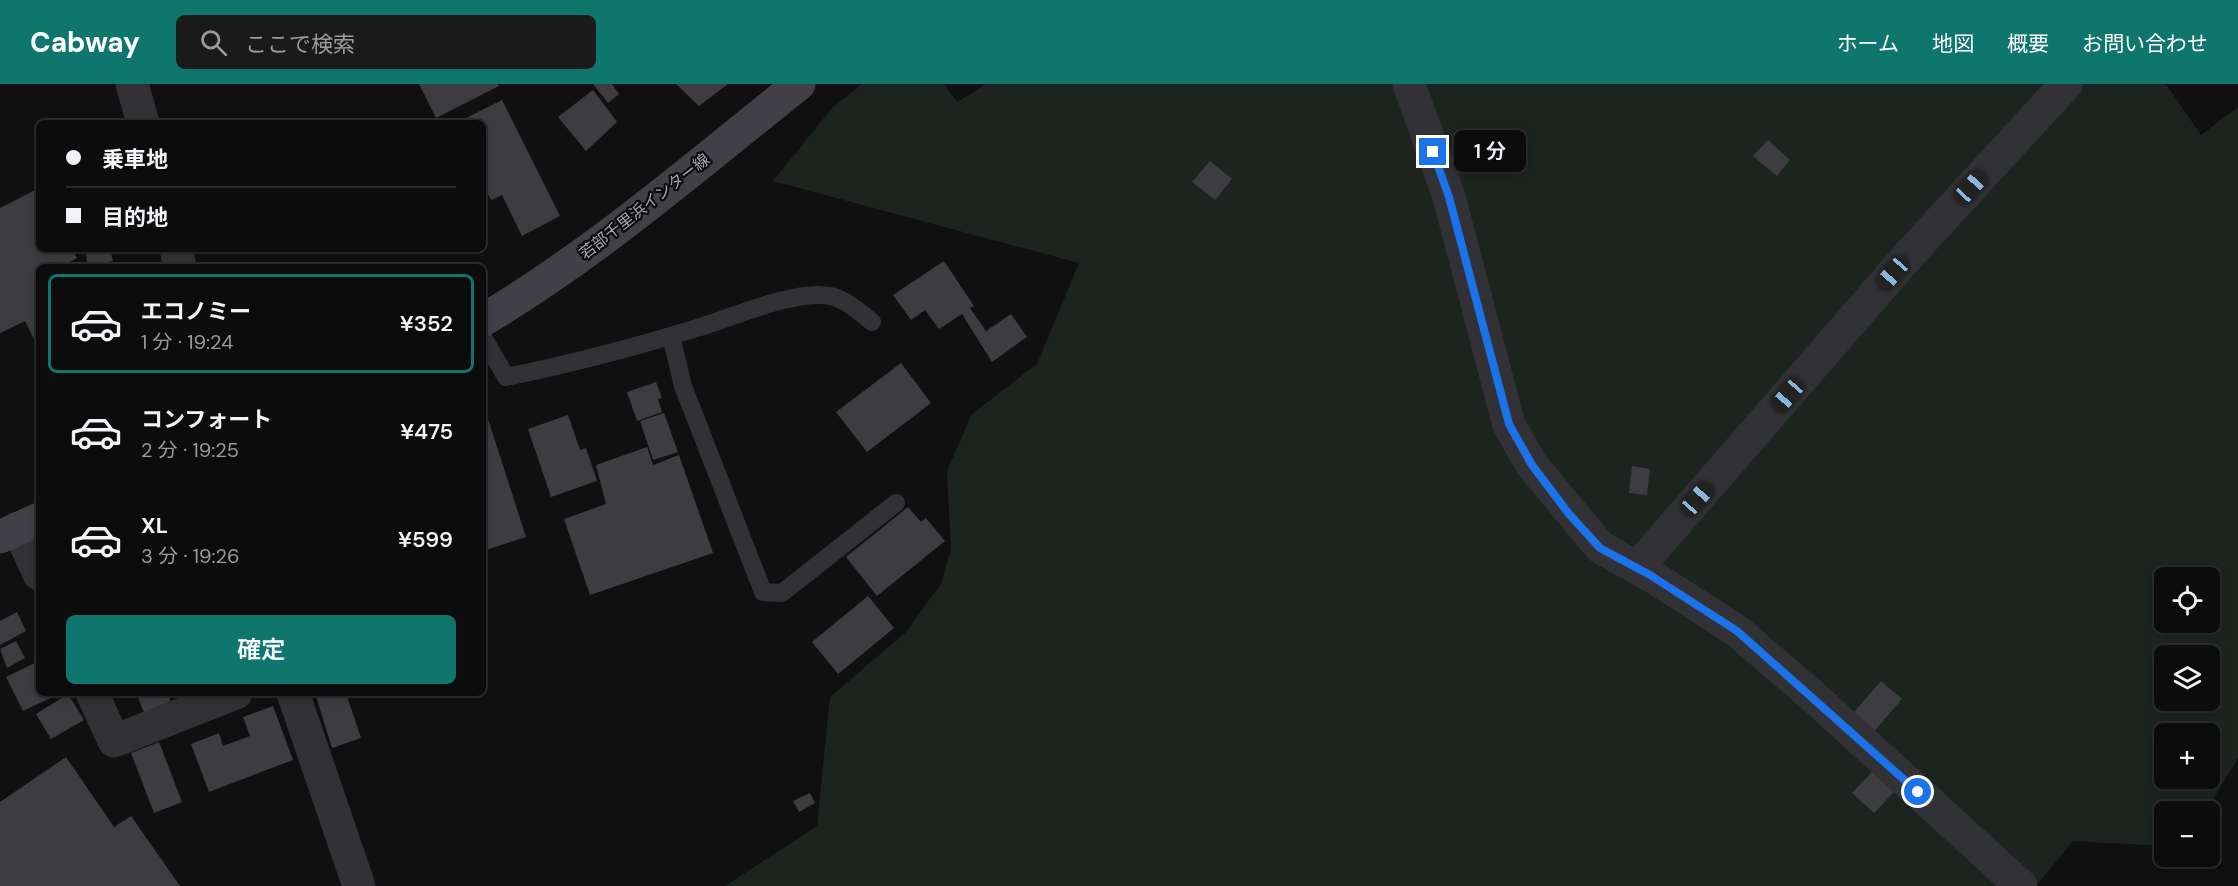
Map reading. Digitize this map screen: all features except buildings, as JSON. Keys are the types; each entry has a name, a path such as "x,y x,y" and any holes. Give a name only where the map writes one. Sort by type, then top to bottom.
{"main road":[{"name":"若部千里浜インター線","path":"486,318 532,291 639,212 799,84"}],"street":[{"path":"132,84 141,120"},
{"path":"1409,84 1449,197 1509,424 1532,465 1569,514 1600,548 1637,568 1737,631 1815,698 2021,886"},
{"path":"1637,568 1908,256 2066,84"},
{"path":"19,528 36,567"},
{"path":"93,696 114,741 228,696"},
{"path":"294,696 359,886"}],"lane":[{"path":"486,342 506,377 561,366 798,297 822,294 848,302 872,322"},
{"path":"670,336 683,386 763,592 782,592 896,503"}],"shaded area":[{"path":"862,84 944,84 957,102 986,84 2166,84 2201,135 2238,107 2238,758 2220,788 2220,723 2154,723 2154,789 2219,789 2212,801 2154,801 2154,845 2073,841 2036,886 725,886 817,826 830,697 905,633 941,584 951,549 947,471 972,414 1037,364 1079,263 773,181 832,108"}],"route":[{"path":"1433,152 1449,197 1479,318 1509,424 1532,465 1569,514 1600,548 1650,575 1737,631 1918,792"}]}
